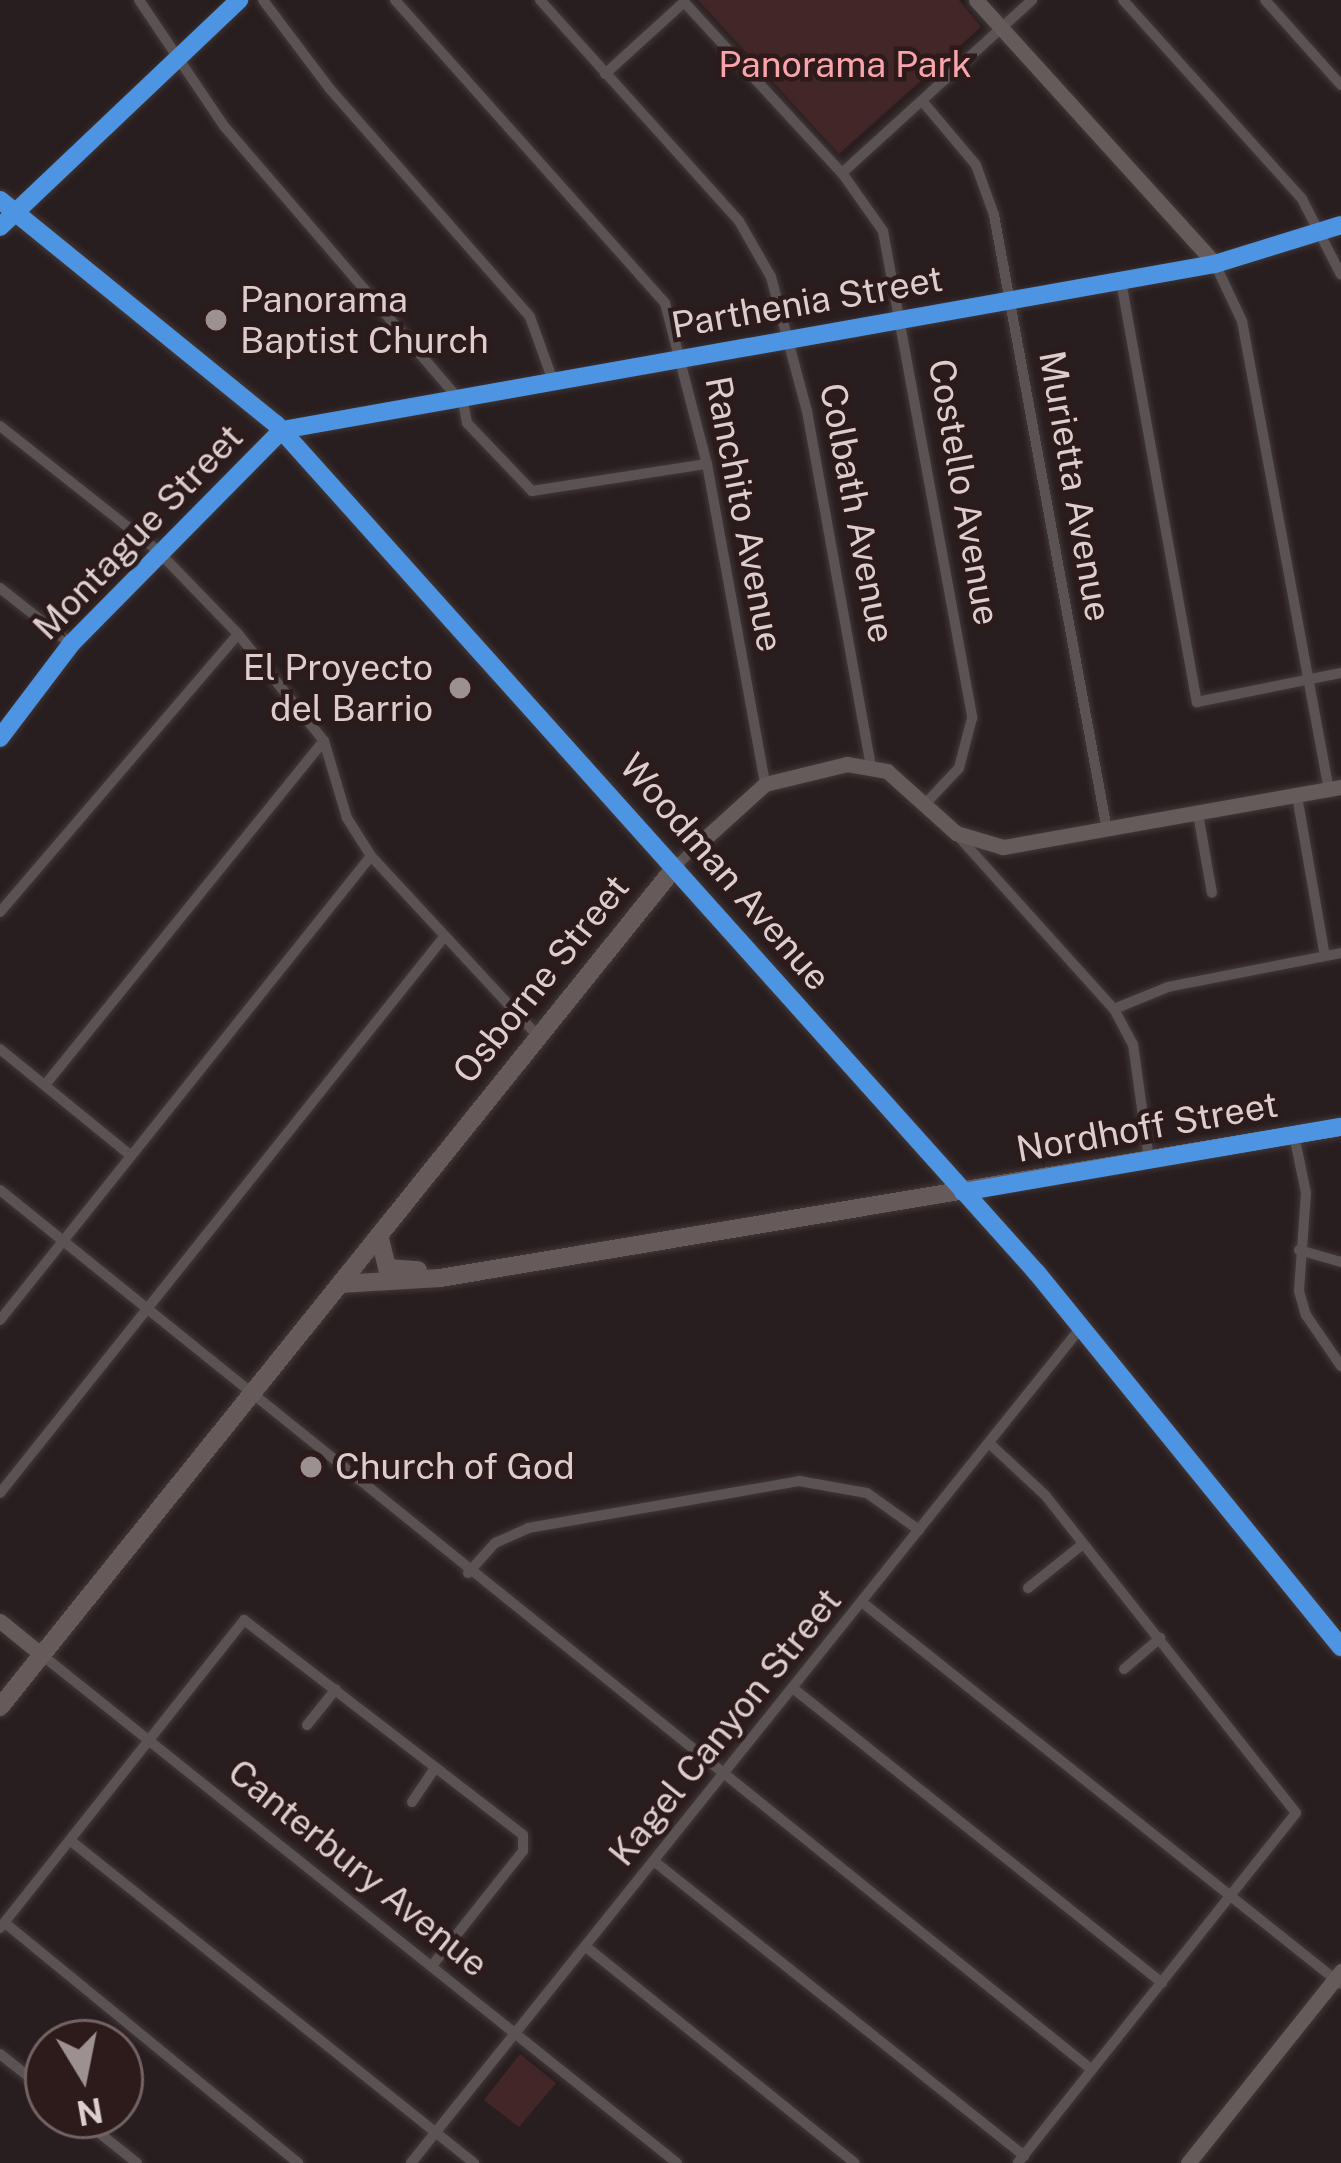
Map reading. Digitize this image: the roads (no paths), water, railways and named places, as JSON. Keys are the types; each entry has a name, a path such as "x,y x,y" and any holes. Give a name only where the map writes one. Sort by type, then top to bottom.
{"main road":[{"name":"Woodman Avenue","path":"8,206 281,430 676,866 1082,1326 1341,1647"},
{"name":"Osborne Street","path":"0,1707 676,866"},
{"name":"Nordhoff Street","path":"340,1284 440,1278 1341,1127"},
{"path":"380,1235 387,1268 440,1278"}],"street":[{"path":"139,0 173,57 459,397 467,423 532,491 707,464"},
{"path":"0,227 8,206 239,0"},
{"path":"263,0 330,89 530,317 553,381"},
{"name":"Ranchito Avenue","path":"395,0 656,289 682,356 707,464 765,784"},
{"name":"Colbath Avenue","path":"540,0 739,221 771,277 872,765"},
{"path":"956,833 1003,847 1335,788 1308,680 1242,321 1215,264 976,0"},
{"path":"842,173 1032,0"},
{"path":"1123,0 1323,233 1341,275"},
{"path":"1265,0 1341,85"},
{"name":"Costello Avenue","path":"605,74 684,2 842,173 884,231 904,319 972,718 968,752 927,802"},
{"name":"Murietta Avenue","path":"922,102 976,165 1010,300 1107,830"},
{"name":"Parthenia Street","path":"281,430 1215,264 1341,225"},
{"path":"1121,281 1196,702 1341,673"},
{"path":"0,426 157,550 238,634 324,741 347,818 370,856 537,1035"},
{"name":"Montague Street","path":"0,738 70,644 157,550 281,430"},
{"path":"0,588 70,644"},
{"path":"2,914 238,634"},
{"path":"45,1085 324,741"},
{"path":"872,765 927,802 1114,1009 1132,1044 1149,1160"},
{"name":"Osborne Street","path":"676,866 765,784 827,767 872,765"},
{"path":"1298,796 1325,956"},
{"path":"1198,814 1212,893"},
{"path":"0,1320 370,856"},
{"path":"3,1484 444,937"},
{"path":"1114,1009 1168,987 1341,953"},
{"path":"0,1049 131,1156"},
{"path":"1294,1135 1306,1193 1299,1250 1306,1315 1341,1366"},
{"path":"0,1190 468,1574 1092,2071"},
{"path":"1299,1250 1341,1262"},
{"name":"Kagel Canyon Street","path":"411,2163 1082,1326"},
{"path":"655,1862 1021,2159 1233,1897 1296,1813 1083,1544 989,1443"},
{"path":"468,1574 495,1543 528,1528 799,1481 867,1493 919,1530"},
{"path":"1028,1588 1083,1544"},
{"path":"863,1603 1339,1978 1188,2163"},
{"name":"Canterbury Avenue","path":"0,1621 677,2163"},
{"path":"298,2163 2,1926 147,1737 244,1621 523,1835 523,1851 432,1966"},
{"path":"1124,1669 1160,1638"},
{"path":"307,1724 336,1689"},
{"path":"794,1689 1162,1983"},
{"path":"412,1802 435,1768"},
{"path":"71,1841 474,2163"},
{"path":"585,1946 855,2163"},
{"path":"0,2054 24,2073"},
{"path":"106,2139 137,2163"}],"place":[{"name":"Panorama Baptist Church","path":"216,320"},
{"name":"El Proyecto del Barrio","path":"460,688"},
{"name":"Church of God","path":"311,1467"}],"park label":[{"name":"Panorama Park","path":"845,65"}]}
